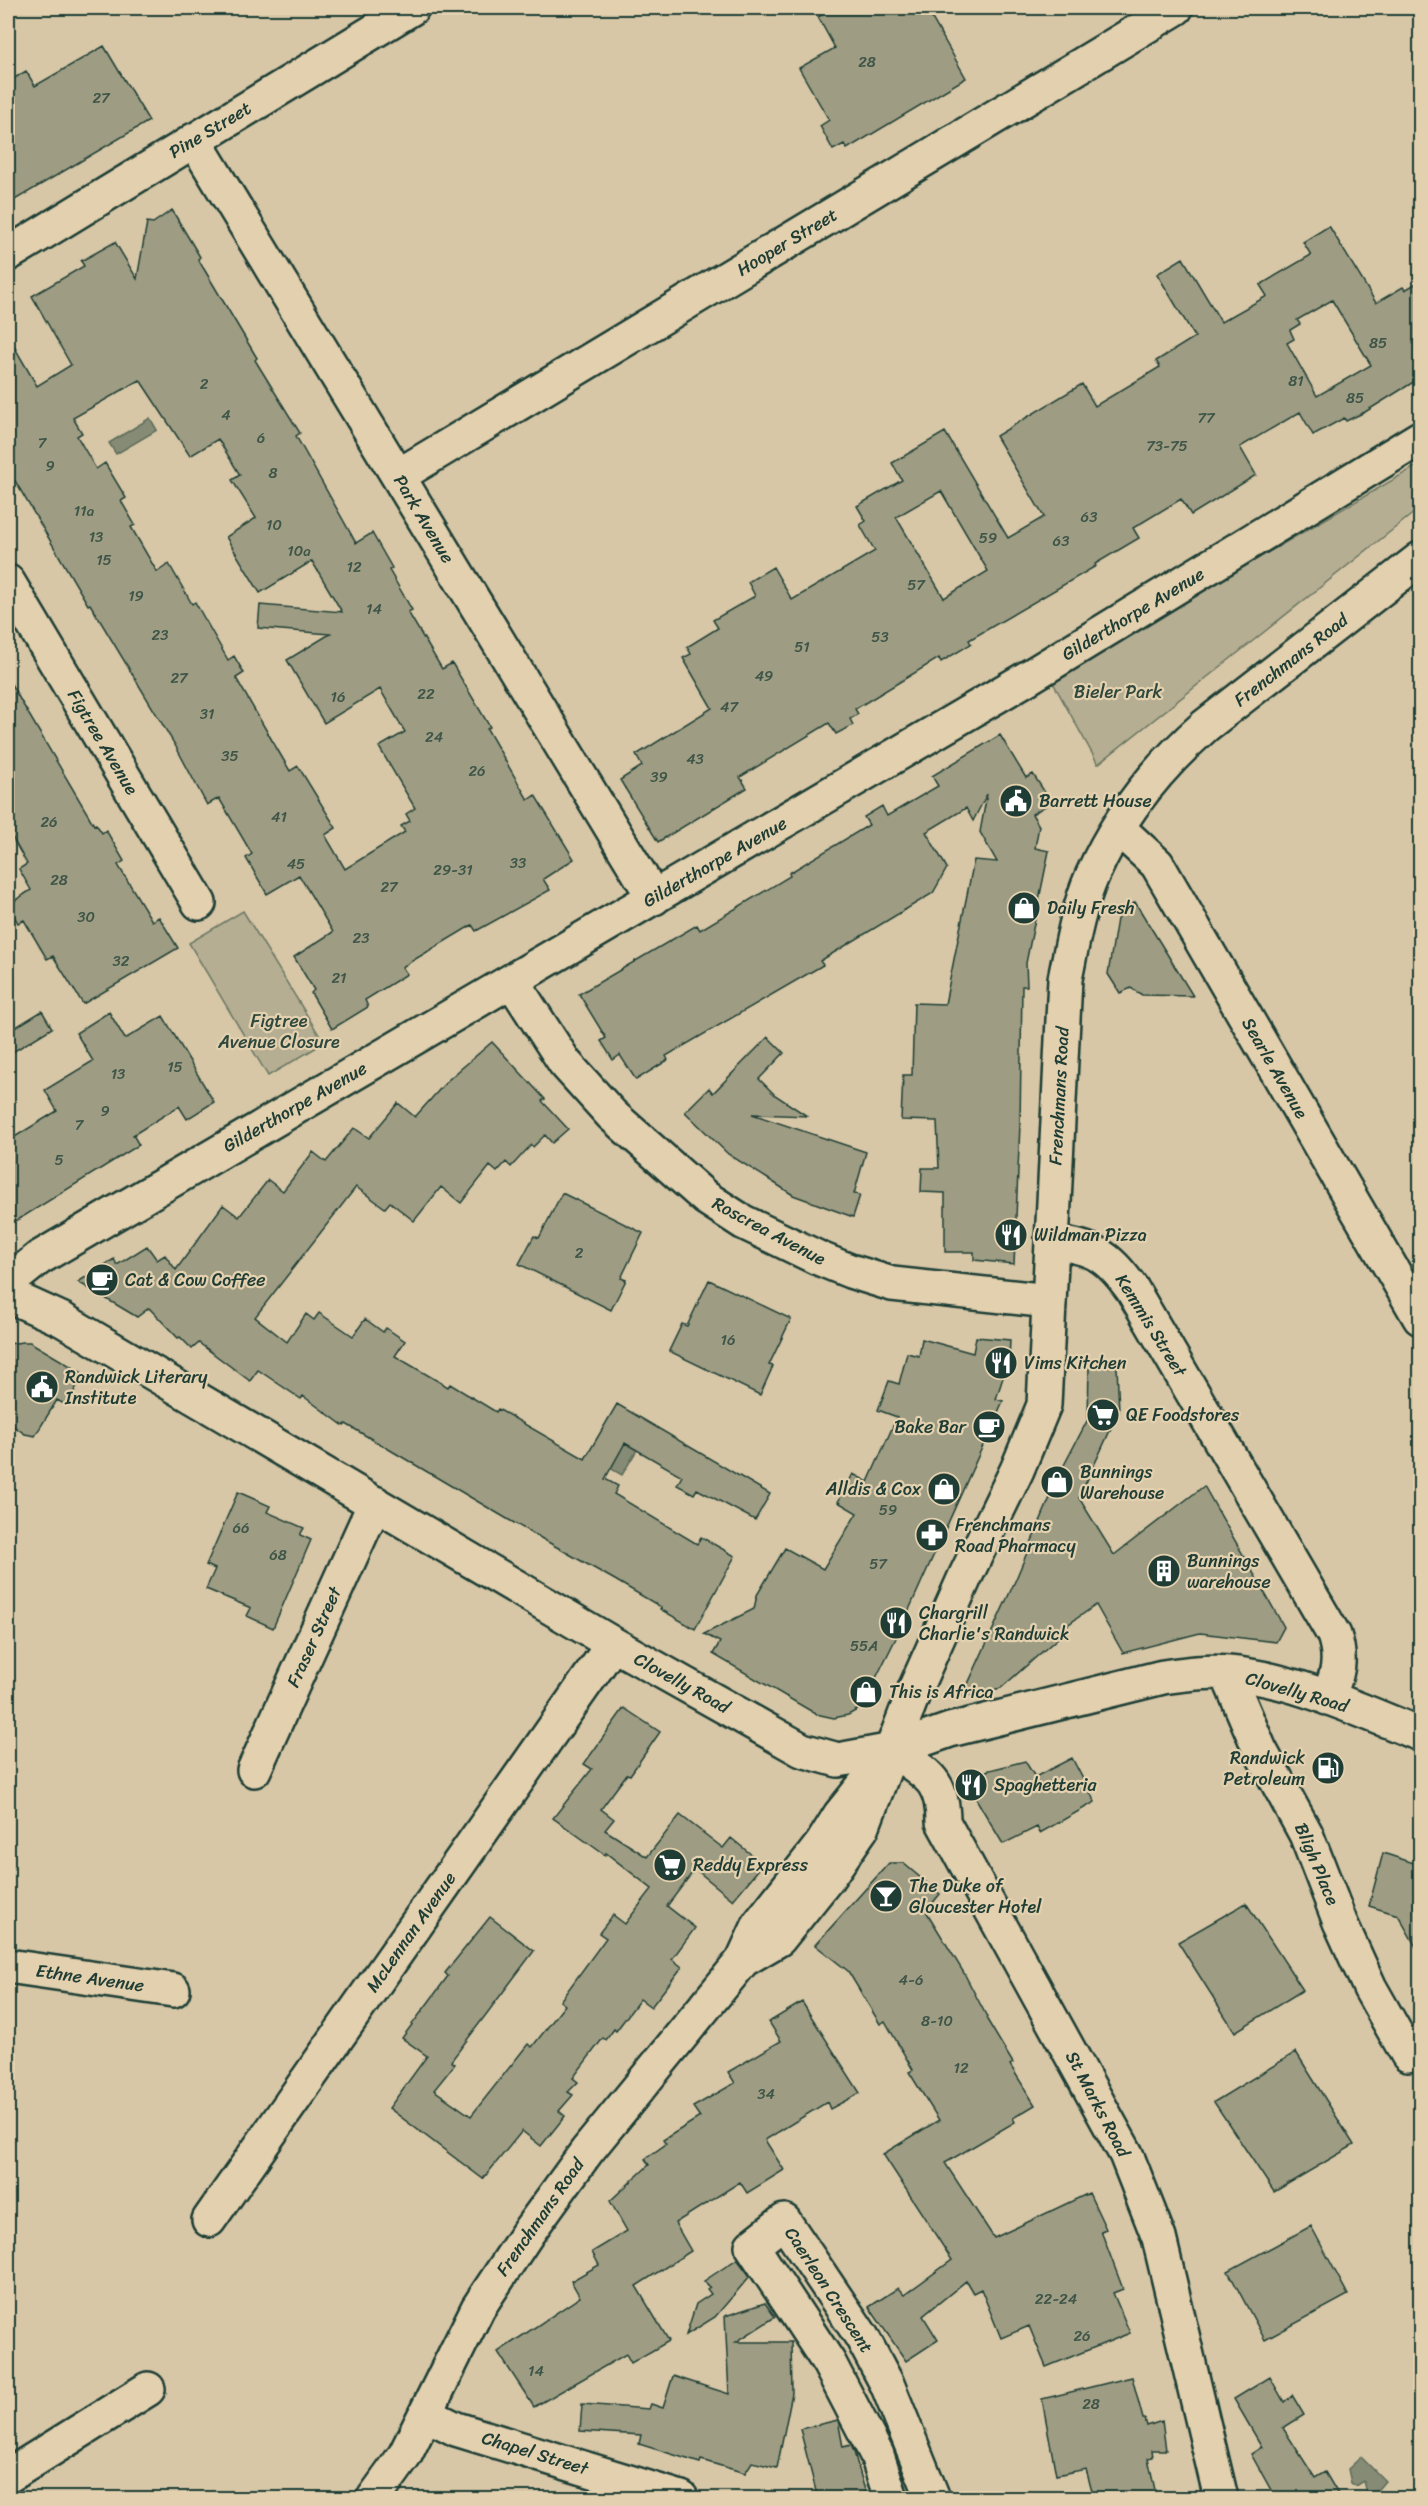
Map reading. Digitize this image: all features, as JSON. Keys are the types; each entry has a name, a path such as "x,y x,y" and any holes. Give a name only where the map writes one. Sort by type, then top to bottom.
{"street":[{"name":"Pine Street","path":"8,254 194,140 373,17 412,8"},
{"name":"Hooper Street","path":"398,476 1176,8"},
{"name":"Park Avenue","path":"194,140 654,898"},
{"name":"Gilderthorpe Avenue","path":"8,1283 39,1258 1029,677 1420,438"},
{"name":"Frenchmans Road","path":"374,2499 405,2455 478,2308 529,2231 587,2151 743,1960 760,1923 822,1844 840,1815 893,1750 915,1689 965,1577 1017,1470 1044,1405 1065,979 1079,917 1092,877 1118,828 1146,785 1174,753 1205,726 1420,559"},
{"name":"Figtree Avenue","path":"8,582 199,903"},
{"name":"Searle Avenue","path":"1118,828 1157,864 1420,1318"},
{"name":"Roscrea Avenue","path":"512,981 565,1063 612,1115 706,1198 743,1222 818,1258 892,1284 1049,1301"},
{"name":"Kemmis Street","path":"1052,1241 1091,1250 1120,1272 1132,1289 1334,1635 1339,1665 1336,1680 1327,1698"},
{"name":"Clovelly Road","path":"8,1295 63,1320 614,1644 802,1750 838,1760 893,1750 951,1730 1163,1677 1197,1673 1227,1673 1263,1678 1327,1698 1420,1734"},
{"name":"Fraser Street","path":"254,1770 375,1503"},
{"name":"McLennan Avenue","path":"209,2220 614,1644"},
{"name":"Bligh Place","path":"1227,1673 1260,1750 1306,1834 1340,1922 1370,1988 1408,2055"},
{"name":"St Marks Road","path":"893,1750 934,1781 943,1801 943,1822 1126,2154 1159,2238 1221,2499"},
{"name":"Ethne Avenue","path":"8,1966 173,1989"},
{"name":"Caerleon Crescent","path":"891,2499 877,2455 829,2363 752,2246 784,2221 862,2337 887,2384 933,2499"},
{"path":"8,2476 148,2389"},
{"name":"Chapel Street","path":"426,2415 456,2429 681,2499"}],"green space":[{"name":"Bieler Park","path":"1420,464 1420,508 1098,764 1051,679"},
{"name":"Figtree Avenue Closure","path":"243,911 324,1043 268,1076 189,943"}],"shaded area":[{"path":"150,418 157,430 116,454 109,443"},
{"path":"624,1443 637,1450 622,1475 608,1467"},
{"path":"1361,2457 1385,2481 1374,2494 1367,2493 1364,2481 1356,2486 1351,2483 1348,2469"}],"building":[{"path":"834,8 926,8 966,78 847,149 844,144 833,150 820,126 829,120 799,68 835,48 818,17"},
{"path":"104,46 149,121 8,204 8,82 26,71 35,86"},
{"path":"172,210 200,257 198,259 257,358 255,360 300,433 296,436 356,543 372,533 392,568 389,570 412,610 408,612 442,669 452,663 490,727 487,729 528,800 535,795 574,859 543,879 550,890 476,931 472,925 402,967 407,974 365,1000 368,1007 332,1029 311,993 314,990 294,957 333,932 299,875 267,894 246,858 252,854 219,798 207,805 175,745 90,604 88,605 8,469 8,336 37,386 71,365 32,296 84,266 81,261 115,242 137,279 147,222 153,223","holes":["140,380 190,456 218,439 240,475 232,480 256,518 226,537 260,593 312,561 342,612 260,605 258,628 330,634 287,660 324,723 380,689 405,732 379,747 415,808 406,814 410,821 401,826 405,832 345,869 325,835 336,828 298,766 290,771 236,678 244,673 234,656 228,660 195,602 192,604 169,564 157,572 131,527 135,525 121,501 126,498 105,463 96,469 77,436 82,433 73,418"]},
{"path":"1329,226 1376,303 1403,287 1405,290 1420,281 1420,378 1365,412 1346,421 1344,418 1313,435 1300,412 1240,447 1256,475 1191,515 1181,499 1133,528 1139,538 1095,564 1096,566 969,640 971,644 941,662 939,658 855,709 858,714 850,719 853,725 836,734 829,723 740,777 747,788 658,842 620,780 642,766 636,755 712,708 683,658 691,654 687,647 718,628 713,620 755,596 748,582 773,567 792,600 875,551 860,525 866,521 857,506 902,480 892,463 945,432 1008,538 1044,517 996,436 1082,384 1095,406 1160,367 1156,361 1195,337 1157,274 1183,258 1221,322 1267,296 1260,285 1311,255 1303,242","holes":["1332,300 1371,365 1317,396 1287,343 1294,339 1290,330 1300,324 1297,320","941,491 988,571 944,598 896,517"]},
{"path":"8,679 94,825 96,824 102,833 106,830 124,861 118,865 152,921 159,917 178,948 83,1004 53,956 47,959 24,920 18,923 8,905 31,890 19,869 27,864 8,830"},
{"path":"1000,735 1026,778 1033,774 1046,794 1042,797 1047,805 1032,814 1039,826 1035,848 1049,851 1026,963 1027,986 1022,986 1020,1124 1014,1264 974,1260 974,1252 945,1252 945,1193 921,1192 922,1168 939,1168 937,1121 901,1120 903,1075 912,1075 914,1003 945,1004 974,860 997,862 980,832 987,794 973,821 966,808 926,832 947,868 933,893 820,961 823,965 666,1056 668,1060 636,1080 620,1055 613,1060 601,1041 606,1038 579,994 697,925 700,930 790,876 789,873 869,825 864,817 882,806 887,816 938,786 932,776"},
{"path":"1135,902 1193,996 1142,995 1131,988 1120,993 1108,974 1117,919"},
{"path":"42,1011 52,1028 8,1055 8,1032"},
{"path":"109,1012 125,1039 163,1016 214,1102 187,1119 179,1106 133,1135 139,1145 8,1226 8,1141 57,1111 45,1090 93,1061 76,1033"},
{"path":"768,1037 784,1053 759,1079 775,1095 807,1116 752,1114 866,1152 854,1194 860,1195 853,1217 793,1195 728,1154 685,1112 709,1088 713,1093"},
{"path":"492,1042 545,1099 542,1101 568,1129 552,1143 545,1135 533,1147 531,1145 511,1167 506,1162 497,1172 490,1166 461,1203 441,1187 414,1221 390,1202 385,1208 356,1187 255,1317 287,1342 306,1314 314,1320 319,1313 353,1336 365,1319 383,1332 386,1328 405,1341 395,1356 448,1387 450,1384 496,1412 498,1409 585,1459 617,1404 770,1494 755,1520 697,1489 694,1494 677,1485 682,1476 625,1443 605,1479 618,1486 614,1494 697,1544 701,1537 735,1556 695,1629 346,1424 344,1426 303,1396 301,1399 258,1370 250,1381 199,1343 192,1349 149,1308 137,1317 78,1282 114,1259 117,1265 147,1246 157,1260 165,1255 176,1270 223,1205 239,1217 268,1180 283,1191 313,1152 326,1162 354,1128 369,1138 398,1103 415,1117 448,1080"},
{"path":"562,1193 643,1233 621,1278 626,1280 611,1310 519,1264 534,1236 539,1238"},
{"path":"709,1280 791,1319 769,1365 773,1366 760,1395 669,1351 682,1324 687,1326"},
{"path":"976,1337 1010,1340 1009,1359 996,1399 1003,1401 899,1632 861,1708 848,1715 834,1718 816,1714 713,1654 720,1642 704,1634 754,1609 757,1595 785,1548 823,1569 857,1513 838,1502 853,1474 868,1482 897,1417 878,1410 889,1381 899,1384 907,1353 919,1356 922,1339 973,1353"},
{"name":"Randwick Literary Institute","path":"30,1342 84,1374 66,1405 57,1400 35,1436 25,1434 8,1422 8,1344"},
{"name":"Bunnings warehouse","path":"1089,1365 1117,1367 1119,1411 1079,1498 1114,1555 1204,1486 1284,1627 1276,1642 1200,1633 1123,1653 1096,1605 1056,1633 1059,1637 1001,1688 962,1697 1016,1579 1062,1469 1088,1419"},
{"path":"238,1492 270,1506 267,1512 304,1528 300,1535 311,1540 273,1628 247,1616 251,1608 206,1589 215,1569 206,1565"},
{"path":"624,1708 660,1732 630,1775 627,1774 601,1809 614,1819 605,1830 647,1857 680,1815 723,1848 731,1838 763,1864 733,1900 695,1869 667,1906 695,1928 672,1959 682,1967 651,2007 640,1999 616,2031 614,2029 606,2040 603,2038 573,2078 578,2082 568,2092 573,2095 559,2111 565,2116 541,2146 522,2131 483,2179 389,2108 427,2056 402,2038 448,1976 445,1973 490,1917 534,1951 451,2061 455,2064 434,2090 471,2116 528,2044 532,2047 565,2005 560,2001 606,1938 599,1933 613,1915 625,1924 652,1889 606,1853 605,1855 553,1818 592,1769 584,1764"},
{"path":"1072,1758 1095,1802 1040,1833 1037,1827 1003,1844 963,1777 1025,1761 1035,1777"},
{"path":"1383,1853 1420,1865 1420,1954 1398,1915 1369,1906"},
{"path":"889,1863 903,1863 940,1894 926,1911 964,1973 986,2018 1013,2063 1010,2065 1035,2105 1013,2118 1015,2122 945,2163 994,2238 1089,2193 1106,2229 1101,2231 1123,2289 1113,2293 1130,2333 1046,2367 1029,2326 1001,2338 981,2289 973,2293 966,2281 923,2316 938,2340 906,2361 869,2307 898,2288 904,2295 952,2260 883,2154 939,2120 909,2072 913,2070 885,2021 880,2024 848,1971 815,1945"},
{"path":"1246,1903 1303,1990 1235,2032 1178,1942"},
{"path":"802,2002 860,2093 830,2109 827,2102 765,2140 784,2170 747,2193 740,2182 675,2223 691,2251 636,2286 669,2341 631,2363 626,2354 534,2407 498,2352 580,2297 571,2281 599,2265 592,2252 627,2231 610,2201 649,2165 645,2159 666,2144 663,2140 700,2117 693,2107 735,2083 728,2072 781,2041 769,2022"},
{"path":"1296,2052 1354,2145 1274,2192 1214,2102"},
{"path":"1311,2226 1348,2295 1265,2340 1228,2271"},
{"path":"737,2259 750,2276 715,2317 686,2335 696,2304 711,2294 707,2289 710,2287 704,2281"},
{"path":"765,2303 775,2317 736,2342 791,2342 792,2393 777,2468 752,2462 745,2473 701,2460 700,2463 639,2444 641,2435 580,2431 582,2404 649,2409 651,2404 663,2408 673,2376 729,2394 725,2316"},
{"path":"1132,2377 1147,2426 1162,2421 1166,2450 1152,2450 1153,2457 1148,2458 1157,2499 1094,2499 1086,2469 1056,2475 1042,2399"},
{"path":"1270,2377 1284,2402 1292,2395 1304,2415 1283,2428 1315,2478 1325,2472 1341,2499 1276,2499 1251,2454 1262,2447 1234,2399"},
{"path":"838,2420 843,2447 851,2445 866,2494 846,2499 818,2499 800,2429"}],"place":[{"name":"Barrett House","path":"1016,801"},
{"name":"Daily Fresh","path":"1024,908"},
{"name":"Wildman Pizza","path":"1011,1235"},
{"name":"Cat & Cow Coffee","path":"102,1280"},
{"name":"Vims Kitchen","path":"1001,1363"},
{"name":"Randwick Literary Institute","path":"42,1387"},
{"name":"QE Foodstores","path":"1103,1415"},
{"name":"Bake Bar","path":"989,1427"},
{"name":"Bunnings Warehouse","path":"1057,1482"},
{"name":"Alldis & Cox","path":"944,1489"},
{"name":"Frenchmans Road Pharmacy","path":"932,1535"},
{"name":"Bunnings warehouse","path":"1164,1571"},
{"name":"Chargrill Charlie's Randwick","path":"896,1623"},
{"name":"This is Africa","path":"866,1692"},
{"name":"Randwick Petroleum","path":"1328,1768"},
{"name":"Spaghetteria","path":"971,1785"},
{"name":"Reddy Express","path":"670,1865"},
{"name":"The Duke of Gloucester Hotel","path":"886,1896"}]}
